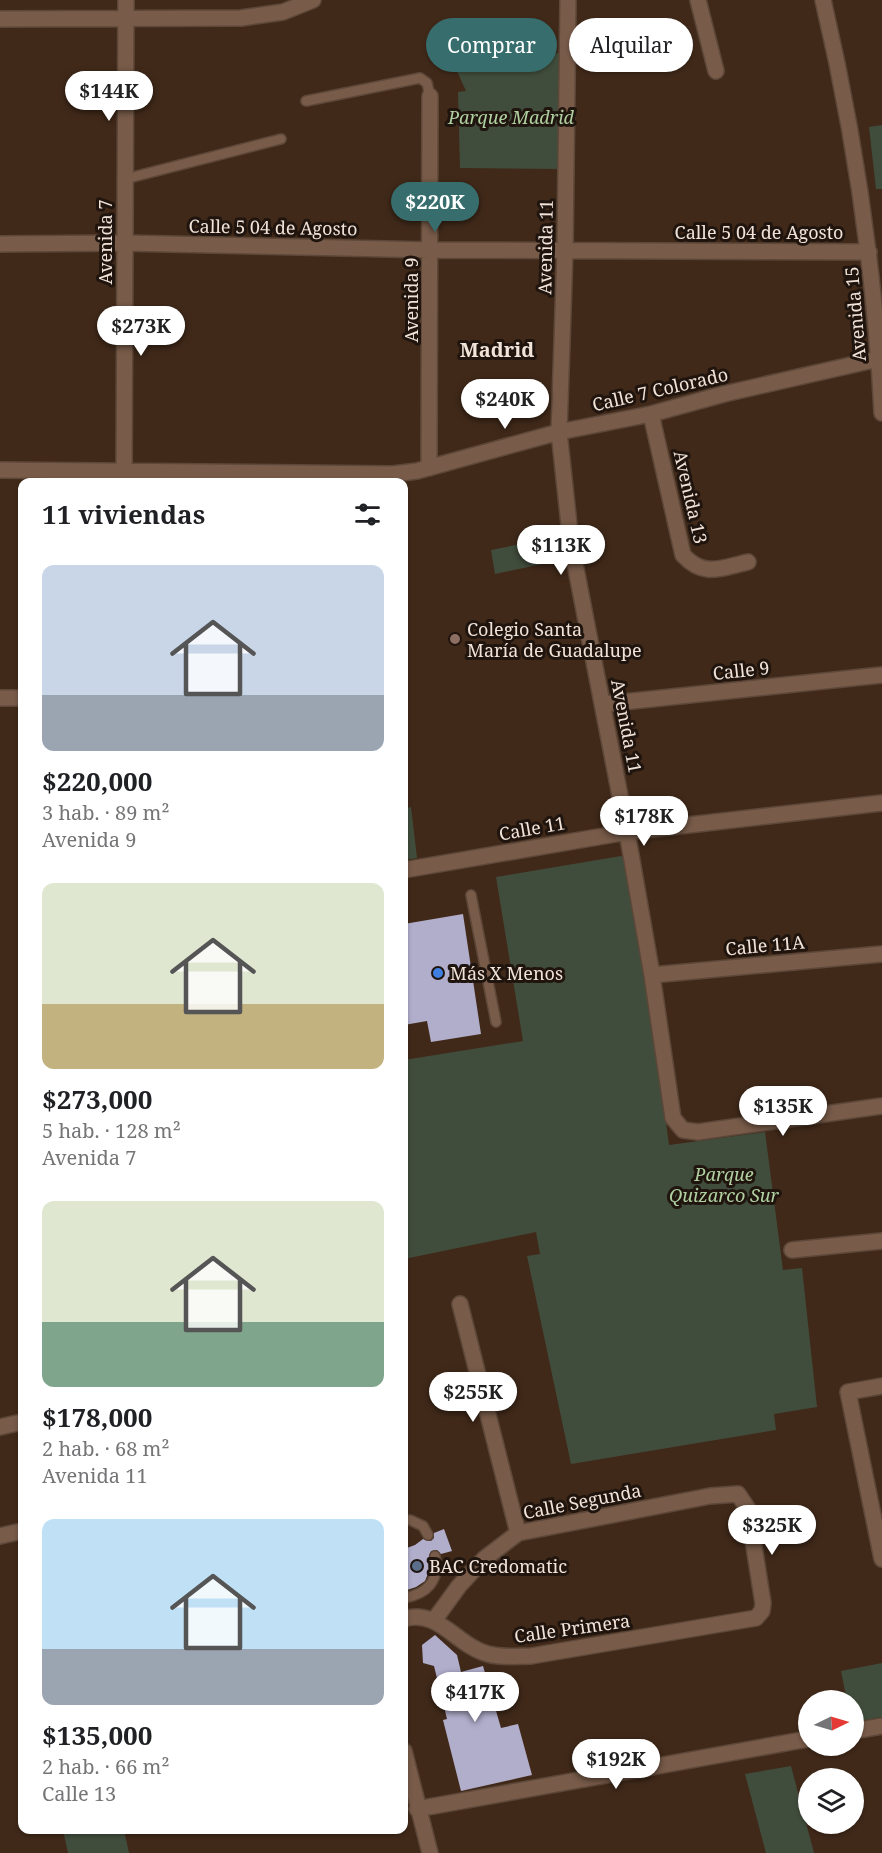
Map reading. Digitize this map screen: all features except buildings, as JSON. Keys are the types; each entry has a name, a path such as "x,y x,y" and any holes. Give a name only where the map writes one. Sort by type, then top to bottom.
{"street":[{"name":"Avenida 7","path":"125,477 126,0"},
{"path":"0,20 265,16 314,0"},
{"name":"Avenida 11","path":"567,0 565,250 559,432 571,543 627,832 652,975 673,1118 683,1130 698,1132 882,1106"},
{"path":"698,0 716,71"},
{"name":"Avenida 15","path":"823,0 843,84 869,252 881,359 882,413"},
{"name":"Avenida 9","path":"429,468 430,96"},
{"name":"Calle 5 04 de Agosto","path":"0,244 124,243 430,250 869,252"},
{"name":"Calle 7 Colorado","path":"0,470 125,477 393,474 429,468 559,432 651,414 724,394 881,359"},
{"name":"Avenida 13","path":"651,414 683,555 693,566 701,569 711,570 748,562"},
{"name":"Calle 9","path":"604,704 882,675"},
{"path":"0,698 18,698"},
{"name":"Calle 11","path":"408,869 627,832 882,803"},
{"name":"Calle 11A","path":"652,975 882,954"},
{"path":"792,1250 882,1241"},
{"path":"460,1304 518,1533"},
{"path":"882,1386 848,1392 882,1559"},
{"path":"0,1427 18,1423"},
{"name":"Calle Segunda","path":"435,1619 459,1586 484,1559 518,1533 710,1496 738,1494 748,1509 763,1603 762,1611 756,1618"},
{"path":"0,1536 18,1532"},
{"path":"408,1618 435,1619"},
{"name":"Calle Primera","path":"435,1619 454,1636 487,1654 520,1656 756,1618"},
{"path":"864,1729 882,1726"},
{"path":"417,1809 798,1741"},
{"path":"408,1768 430,1853"}],"lane":[{"path":"306,101 420,78 427,83 430,96"},
{"path":"125,179 281,139"},
{"path":"471,895 496,1022"},
{"path":"410,1520 423,1526 428,1535"},
{"path":"408,1597 422,1593 431,1586 437,1567 435,1556"}],"green space":[{"name":"Parque Madrid","path":"563,52 563,169 460,168 458,92 466,91 457,72 557,72 557,53"},
{"path":"882,125 882,189 876,189 869,127"},
{"path":"565,535 566,559 495,574 491,550"},
{"path":"411,807 417,858 408,859 408,808"},
{"name":"Parque Quizarco Sur","path":"621,856 632,864 669,1145 765,1132 783,1270 802,1268 817,1407 774,1414 776,1430 571,1464 527,1256 540,1254 536,1232 408,1258 408,1059 523,1041 496,877"},
{"path":"882,1663 882,1717 864,1720 864,1690 845,1690 841,1671"},
{"path":"791,1766 798,1792 798,1834 809,1834 814,1853 766,1853 745,1774"},
{"path":"64,1834 125,1834 129,1853 68,1853"}],"place":[{"name":"Colegio Santa María de Guadalupe","path":"455,639"},
{"name":"Más X Menos","path":"438,973"},
{"name":"BAC Credomatic","path":"417,1566"}],"district":[{"name":"Madrid","path":"497,349"}]}
